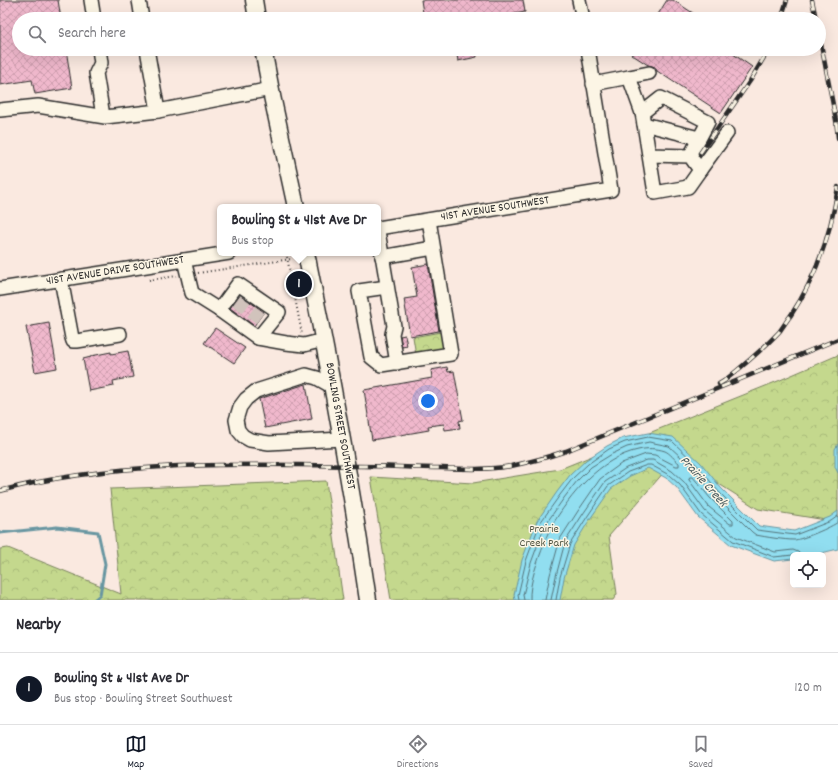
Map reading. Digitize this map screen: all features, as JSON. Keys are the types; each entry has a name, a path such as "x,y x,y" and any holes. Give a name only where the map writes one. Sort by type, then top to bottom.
{"main road":[{"path":"254,0 256,12"},
{"path":"264,56 295,204"},
{"name":"BOWLING STREET SOUTHWEST","path":"299,256 324,340 367,592"}],"street":[{"path":"92,0 93,12"},
{"path":"139,0 141,12"},
{"path":"579,0 582,12"},
{"path":"100,56 101,63 96,73 103,116"},
{"path":"148,56 158,111"},
{"path":"589,56 594,84 649,72"},
{"path":"629,77 643,118 656,194 688,188 727,133"},
{"name":"41ST AVENUE SOUTHWEST","path":"381,228 611,190 594,84"},
{"path":"0,110 38,106 103,116 158,111 271,89"},
{"path":"643,118 661,98 708,122 698,138 690,156"},
{"path":"643,118 698,138"},
{"path":"649,155 690,156"},
{"path":"690,156 700,170"},
{"path":"387,287 359,291 371,357 381,365 451,354 429,220"},
{"path":"382,257 434,248"},
{"path":"381,251 394,326 392,334 397,363"},
{"name":"41ST AVENUE DRIVE SOUTHWEST","path":"0,289 217,255"},
{"path":"184,260 192,293 258,338 304,345 324,340"},
{"path":"61,279 73,341 120,334"},
{"path":"219,310 233,298 238,284 278,312 264,322 258,338"},
{"path":"333,387 317,378 306,376 256,391 246,399 240,407 236,420 238,430 243,436 250,440 269,443 342,439"}],"path":[{"path":"149,280 299,256"},
{"path":"288,258 304,345"}],"green space":[{"path":"441,332 445,350 416,355 413,337"},
{"name":"Prairie Creek Park","path":"838,355 838,522 758,509 677,457 609,536 617,594 613,600 391,600 371,477 473,483 560,469 778,381"},
{"path":"326,481 343,600 0,600 0,549 8,548 121,594 110,489"}],"water":[{"name":"Prairie Creek","path":"648,433 673,437 701,463 721,488 759,526 794,531 830,517 838,511 838,549 826,552 790,552 790,559 774,561 731,545 698,517 677,488 666,478 648,468 630,476 611,489 590,519 574,545 564,578 560,600 515,600 514,595 522,560 537,521 570,475 586,460 607,446 623,438"},
{"path":"838,444 838,473 835,467 835,449"}],"building":[{"path":"0,0 58,0 60,12 12,12 12,56 67,56 72,88 35,94 32,80 0,85"},
{"path":"421,0 523,0 525,12 423,12"},
{"path":"667,0 673,0 691,12 659,12"},
{"path":"457,56 477,56 477,57 458,61"},
{"path":"634,56 736,56 752,67 721,113 657,71 655,67 648,65"},
{"path":"428,264 439,331 410,336 404,299 417,297 412,267"},
{"path":"240,295 264,312 254,326 230,308"},
{"path":"49,323 57,368 35,372 26,327"},
{"path":"215,328 245,348 234,363 204,343"},
{"path":"405,335 407,346 402,347 400,336"},
{"path":"128,351 133,377 113,381 114,386 89,391 83,359 111,352 111,354"},
{"path":"447,367 448,372 454,371 463,420 459,421 460,428 445,430 444,424 428,426 429,430 372,440 364,390 432,378 431,370"},
{"path":"306,384 312,419 265,428 259,399"}],"waterway":[{"path":"0,533 57,527 98,532 105,564 100,595 94,600"}],"tunnel":[{"path":"236,300 260,318"}],"railway":[{"path":"783,12 787,0"},
{"path":"812,0 815,12"},
{"path":"700,153 750,81 765,56"},
{"path":"823,56 838,138"},
{"path":"719,384 766,345 779,332 791,315 808,285 822,254 838,187"},
{"path":"0,491 44,481 88,474 179,466 370,466 476,469 511,466 566,451 838,339"}],"place":[{"name":"Bowling St & 41st Ave Dr","path":"299,284"}]}
